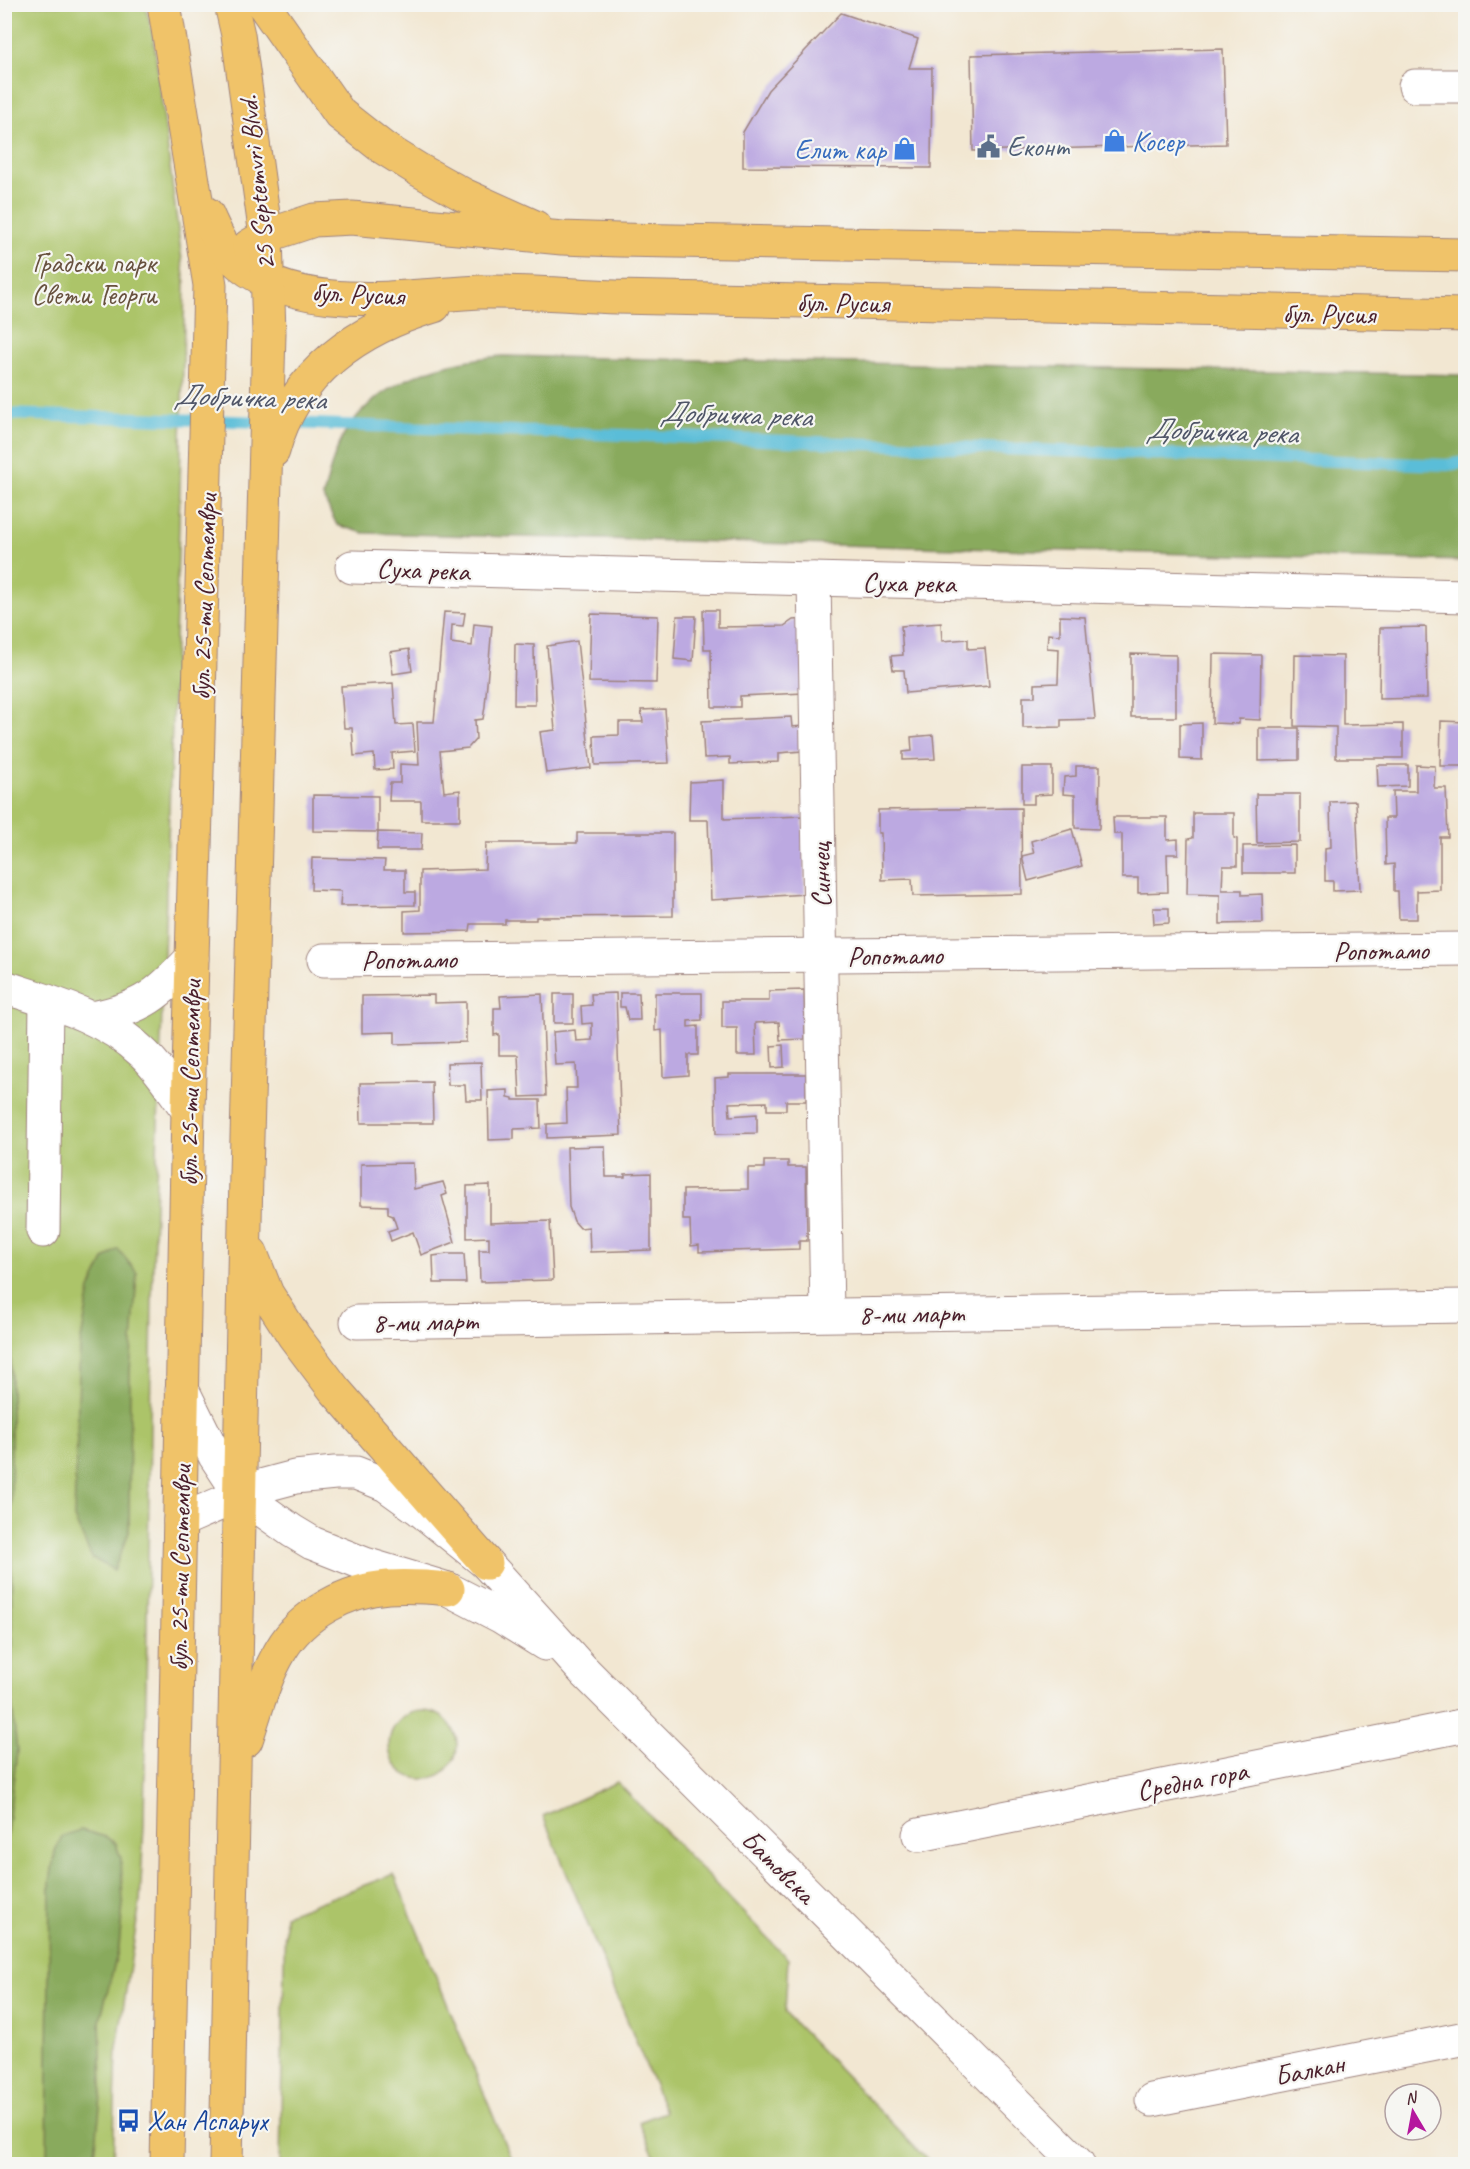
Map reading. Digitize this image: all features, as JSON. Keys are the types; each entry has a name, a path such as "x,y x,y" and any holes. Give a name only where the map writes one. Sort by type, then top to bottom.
{"main road":[{"name":"бул. 25-ти Септември","path":"164,4 210,285 188,1110 167,2164"},
{"name":"25 Septemvri Blvd.","path":"231,4 238,35 266,236 269,362"},
{"path":"263,4 340,114 382,147 464,195 562,238"},
{"name":"бул. Русия","path":"194,181 212,227 231,256 268,282 322,297 364,300 481,292 640,298 1466,315"},
{"name":"бул. Русия","path":"210,285 231,256 266,236 314,220 352,218 562,238 1466,255"},
{"path":"265,481 276,440 288,413 302,388 326,363 358,337 391,321 481,292"},
{"name":"бул. 25-ти Септември","path":"226,2164 245,1236 269,362"},
{"path":"245,1236 267,1294 294,1336 334,1389 486,1563"},
{"path":"235,1776 269,1673 282,1648 297,1629 321,1610 353,1594 386,1587 448,1588"}],"street":[{"path":"1415,86 1466,86"},
{"name":"Суха река","path":"352,567 1466,596"},
{"name":"Синчец","path":"814,579 827,1314"},
{"name":"Ропотамо","path":"324,960 1466,949"},
{"path":"93,1018 115,1014 137,1006 154,996 192,958"},
{"path":"4,987 93,1018 123,1036 143,1053 188,1110"},
{"path":"43,1231 46,1001"},
{"name":"8-ми март","path":"357,1322 1466,1306"},
{"path":"182,1389 215,1456 240,1494 312,1543 365,1564 448,1588 531,1634 583,1670"},
{"name":"Батовска","path":"180,1521 240,1494 295,1477 356,1473 386,1485 486,1563 583,1670 1078,2164"},
{"name":"Средна гора","path":"919,1835 1466,1725"},
{"name":"Балкан","path":"1152,2100 1466,2038"}],"green space":[{"name":"Градски парк Свети Георги","path":"5,5 145,5 153,34 185,284 179,525 152,1297 144,1825 140,1902 117,2048 113,2164 5,2164"},
{"path":"503,356 1465,375 1465,561 364,533 337,525 323,497 333,459 345,432 365,408 382,394 420,374 461,362"},
{"path":"118,1249 137,1273 130,1372 129,1532 114,1570 92,1558 74,1518 80,1346 90,1289 104,1260"},
{"path":"5,1331 8,1333 11,1354 12,1704 17,1751 5,1849"},
{"path":"423,1711 436,1714 447,1721 454,1732 457,1745 454,1758 447,1769 436,1776 423,1779 410,1776 399,1769 392,1758 389,1745 392,1732 399,1721 410,1714"},
{"path":"617,1782 788,1959 785,2013 931,2164 658,2164 639,2122 665,2112 543,1816"},
{"path":"81,1830 106,1837 116,1844 121,1859 123,1904 119,1947 100,2020 102,2087 94,2164 47,2164 50,1882 55,1851 62,1836"},
{"path":"394,1874 513,2164 280,2164 285,1915"}],"building":[{"path":"841,13 918,39 909,68 932,68 931,168 743,167 743,132 768,90"},
{"path":"1223,49 1226,144 973,151 971,55"},
{"path":"703,610 718,610 718,627 784,626 793,620 803,619 804,693 740,696 740,707 712,707 711,649 704,649"},
{"path":"444,612 465,613 463,626 452,625 451,643 472,646 474,624 492,626 485,706 483,719 475,720 476,739 468,748 440,751 444,792 460,790 460,820 421,820 421,801 389,801 390,783 400,783 400,764 419,765 417,722 434,722"},
{"path":"591,614 658,616 656,683 589,682"},
{"path":"677,616 696,616 693,661 674,659"},
{"path":"1060,616 1085,617 1095,719 1061,720 1061,727 1023,728 1023,697 1035,697 1035,684 1058,683 1059,649 1047,648 1048,634 1060,635"},
{"path":"941,623 942,641 968,639 968,649 985,648 989,686 906,693 904,670 893,670 891,656 903,655 901,626"},
{"path":"1426,627 1427,698 1379,699 1380,628"},
{"path":"577,641 591,768 546,773 540,732 555,730 547,646"},
{"path":"515,644 534,645 535,705 514,705"},
{"path":"409,649 412,671 393,674 390,652"},
{"path":"1131,654 1176,655 1176,717 1131,717"},
{"path":"1213,654 1261,655 1260,720 1239,719 1239,724 1212,723"},
{"path":"1295,655 1343,656 1343,725 1403,724 1403,758 1336,758 1336,727 1294,726"},
{"path":"393,683 396,725 413,724 415,751 392,753 393,769 375,770 374,754 354,756 352,728 344,728 341,686"},
{"path":"665,709 669,763 595,765 594,736 619,735 619,722 643,722 641,710"},
{"path":"791,717 792,727 803,726 802,751 779,753 779,762 730,764 730,757 704,758 702,721"},
{"path":"1441,721 1466,722 1466,766 1440,766"},
{"path":"1202,723 1202,760 1180,759 1180,724"},
{"path":"1259,728 1299,728 1299,760 1259,761"},
{"path":"933,735 935,759 903,760 903,752 912,751 911,737"},
{"path":"1377,765 1408,765 1408,786 1378,787"},
{"path":"1416,765 1435,766 1434,788 1446,788 1448,837 1440,837 1440,890 1417,891 1417,919 1399,919 1398,891 1394,891 1394,864 1386,865 1385,818 1394,818 1393,791 1416,791"},
{"path":"1076,766 1100,766 1099,829 1075,828 1075,795 1063,794 1064,777 1076,776"},
{"path":"1022,767 1052,767 1052,794 1034,795 1034,804 1022,804"},
{"path":"724,780 724,819 803,816 805,894 711,900 708,820 689,820 690,782"},
{"path":"1256,794 1300,794 1300,842 1257,843"},
{"path":"313,795 378,796 378,832 313,831"},
{"path":"1356,801 1360,890 1333,891 1333,881 1325,881 1325,848 1331,847 1330,802"},
{"path":"1021,808 1022,894 913,896 912,879 882,880 878,810"},
{"path":"1193,813 1234,813 1237,866 1223,866 1222,890 1242,890 1242,895 1262,894 1263,923 1220,924 1220,895 1187,894 1188,839 1193,838"},
{"path":"1113,817 1167,817 1167,840 1178,839 1178,854 1167,854 1168,892 1138,893 1138,878 1122,878 1122,834 1114,834"},
{"path":"1072,829 1082,866 1028,881 1022,856 1034,853 1031,841"},
{"path":"378,832 422,833 421,850 377,850"},
{"path":"577,833 673,833 673,916 536,917 536,920 505,920 505,924 471,924 470,931 404,932 404,911 420,910 420,871 485,869 486,843 577,843"},
{"path":"1295,845 1295,873 1243,873 1243,846"},
{"path":"312,858 385,860 384,870 405,870 405,892 415,892 415,905 340,906 341,891 311,890"},
{"path":"1153,908 1169,908 1169,923 1154,924"},
{"path":"804,990 805,1039 780,1040 779,1022 755,1023 756,1055 737,1055 737,1028 722,1028 722,1001 769,1001 769,991"},
{"path":"616,993 621,1135 547,1138 547,1124 567,1123 566,1088 577,1088 576,1064 555,1065 553,1032 575,1030 576,1041 592,1040 592,1023 582,1024 581,1006 592,1005 591,994"},
{"path":"620,993 639,993 640,1020 628,1020 625,1007 620,1007"},
{"path":"655,993 702,993 702,1020 688,1021 688,1027 698,1026 698,1055 688,1055 688,1075 663,1077 662,1030 655,1031"},
{"path":"542,994 546,1096 520,1097 518,1055 499,1055 499,1034 494,1035 494,1008 501,1008 500,996"},
{"path":"554,994 573,994 573,1023 554,1023"},
{"path":"434,995 434,1003 466,1002 466,1042 395,1044 395,1032 362,1033 362,996"},
{"path":"783,1045 784,1067 772,1068 771,1046"},
{"path":"481,1062 482,1100 466,1100 465,1085 448,1085 447,1063"},
{"path":"729,1074 806,1074 806,1101 786,1101 786,1110 767,1110 767,1102 729,1103 730,1116 757,1114 757,1133 716,1134 715,1078 729,1077"},
{"path":"432,1082 433,1123 361,1123 360,1083"},
{"path":"508,1090 508,1097 513,1100 540,1100 541,1128 514,1129 514,1139 489,1140 488,1091"},
{"path":"605,1146 606,1177 651,1173 651,1250 590,1252 589,1227 580,1228 574,1221 569,1207 567,1147"},
{"path":"764,1161 788,1161 788,1167 806,1167 807,1241 799,1241 799,1249 699,1252 699,1245 691,1246 690,1220 683,1220 683,1190 748,1189 748,1168 764,1168"},
{"path":"413,1163 414,1189 443,1182 447,1194 442,1196 455,1242 421,1255 413,1232 391,1241 388,1231 397,1228 393,1216 388,1214 388,1206 361,1205 361,1164"},
{"path":"490,1185 490,1223 550,1221 553,1280 480,1282 479,1250 489,1250 489,1237 467,1238 467,1186"},
{"path":"464,1254 466,1283 434,1283 433,1256"}],"waterway":[{"name":"Добричка река","path":"4,414 264,422"},
{"name":"Добричка река","path":"288,423 1447,465 1466,462"}],"place":[{"name":"Косер","path":"1114,141"},
{"name":"Еконт","path":"989,146"},
{"name":"Елит кар","path":"904,149"},
{"name":"Хан Аспарух","path":"129,2120"}]}
